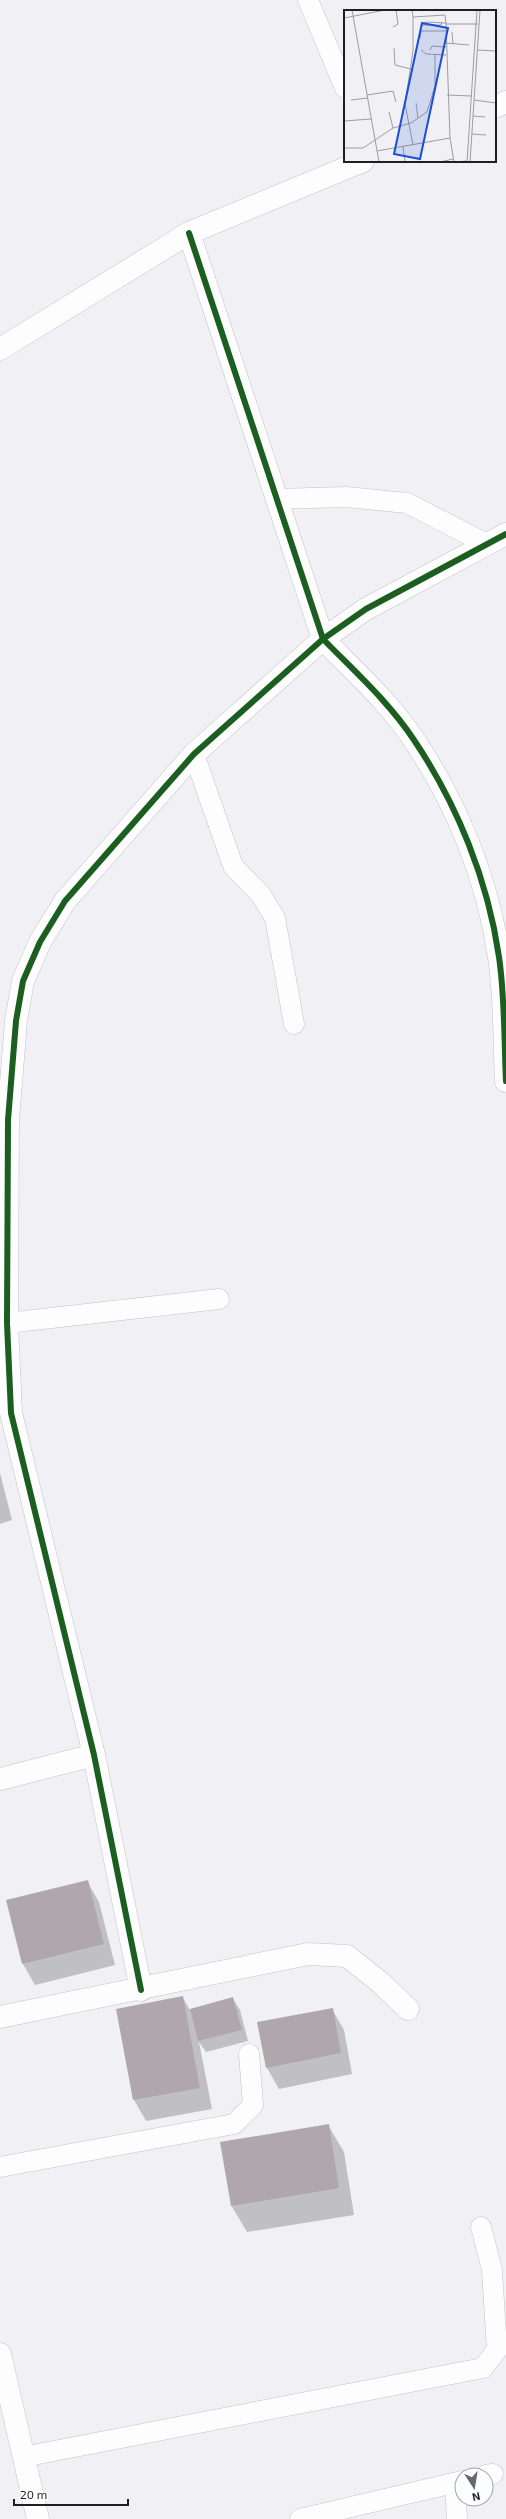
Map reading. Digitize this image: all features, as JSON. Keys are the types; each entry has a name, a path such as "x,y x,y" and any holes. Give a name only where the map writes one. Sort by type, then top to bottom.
{"street":[{"path":"496,107 506,102"},
{"path":"0,349 189,233 361,162"},
{"path":"189,233 323,639 371,687 414,739 440,784 479,868 499,957 506,1081"},
{"path":"141,1990 94,1755 6,1415 8,1120 16,1021 23,981 40,942 65,901 194,754 323,639 366,609 506,534"},
{"path":"0,1779 94,1755"},
{"path":"0,2017 141,1990 308,1954 347,1956 381,1983 408,2009"},
{"path":"0,2354 38,2519"}],"lane":[{"path":"308,0 344,86"},
{"path":"277,499 346,497 407,503 487,544"},
{"path":"194,754 233,866 261,895 275,918 294,1024"},
{"path":"7,1323 219,1299"},
{"path":"0,2167 234,2124 252,2105 249,2054"},
{"path":"23,2457 483,2368 497,2350 492,2270 480,2227"},
{"path":"308,2518 454,2483"},
{"path":"457,2519 458,2507"}],"building":[{"path":"88,1880 104,1944 22,1964 6,1900"},
{"path":"183,1996 200,2088 133,2100 116,2009"},
{"path":"233,1997 242,2030 198,2041 190,2009"},
{"path":"333,2008 341,2053 266,2068 257,2022"},
{"path":"329,2124 339,2188 231,2206 220,2142"}],"cycle path":[{"path":"189,233 323,639 371,687 394,713 414,740 430,765 457,816 479,871 494,928 501,972 506,1081"},
{"path":"141,1990 94,1755 11,1413 7,1323 8,1120 16,1021 23,981 40,942 65,901 194,754 323,639 366,609 506,534"}]}
